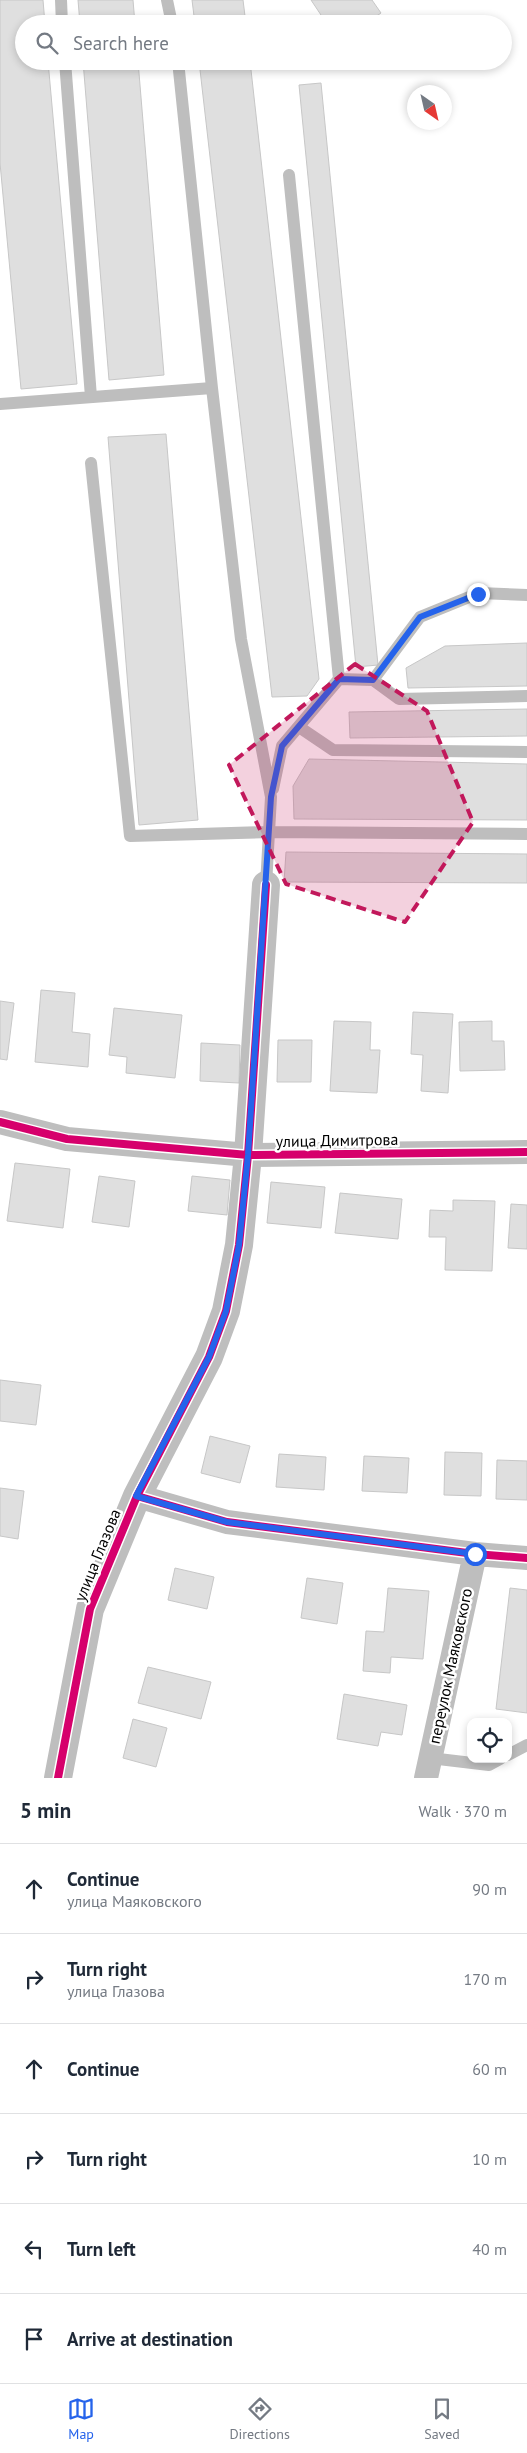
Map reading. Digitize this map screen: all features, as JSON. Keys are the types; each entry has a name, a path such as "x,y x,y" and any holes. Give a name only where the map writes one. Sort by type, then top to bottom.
{"street":[{"name":"улица Глазова","path":"58,1778 90,1609 136,1496 209,1357 226,1311 239,1245 248,1155 266,885"},
{"name":"улица Димитрова","path":"0,1122 67,1139 248,1155 527,1152"},
{"path":"136,1496 227,1522 475,1554 527,1558"},
{"name":"переулок Маяковского","path":"428,1768 475,1554"}],"lane":[{"path":"61,0 62,15"},
{"path":"168,0 170,15"},
{"path":"66,70 91,397"},
{"path":"179,70 212,388 241,639 271,797"},
{"path":"266,885 271,797 282,746 339,679 290,175"},
{"path":"0,400 91,397 212,388"},
{"path":"91,463 130,836 269,832 527,834"},
{"path":"373,680 420,617 478,594 527,595"},
{"path":"339,679 373,680 399,699 527,696"},
{"path":"299,728 333,750 527,752"},
{"path":"512,1753 527,1744"},
{"path":"428,1768 489,1765 493,1763"}],"highlighted area":[{"path":"355,664 427,711 473,822 405,922 286,884 229,765"}],"building":[{"path":"0,0 43,0 44,15 15,15 15,70 49,70 77,384 21,389 0,163"},
{"path":"78,0 133,0 134,15 79,15"},
{"path":"192,0 243,0 245,15 194,15"},
{"path":"311,0 372,0 381,13 378,15 321,15"},
{"path":"84,70 139,70 164,375 109,380"},
{"path":"200,70 251,70 319,679 307,696 272,697"},
{"path":"321,83 378,665 356,667 299,85"},
{"path":"166,434 198,820 139,825 108,437"},
{"path":"527,643 527,686 408,688 406,668 445,646"},
{"path":"527,709 527,736 350,738 349,712"},
{"path":"309,759 527,764 527,820 294,819 293,786"},
{"path":"286,852 527,854 527,883 284,882"},
{"path":"41,990 75,993 72,1032 90,1034 88,1067 35,1062"},
{"path":"0,1001 14,1003 7,1060 0,1059"},
{"path":"114,1008 182,1015 175,1078 126,1073 127,1057 109,1055"},
{"path":"413,1012 453,1014 448,1093 421,1091 423,1055 411,1054"},
{"path":"334,1021 371,1022 370,1050 380,1050 377,1093 330,1091"},
{"path":"492,1021 492,1041 504,1041 505,1070 460,1071 459,1022"},
{"path":"278,1040 312,1040 311,1082 277,1082"},
{"path":"201,1043 240,1045 239,1083 200,1081"},
{"path":"15,1163 70,1169 63,1228 7,1221"},
{"path":"99,1176 135,1181 129,1227 92,1222"},
{"path":"192,1176 230,1180 227,1215 188,1211"},
{"path":"271,1182 325,1187 321,1228 267,1223"},
{"path":"340,1193 402,1199 398,1239 335,1233"},
{"path":"453,1200 495,1201 492,1271 445,1270 446,1237 429,1237 430,1210 453,1211"},
{"path":"511,1204 527,1205 527,1249 508,1248"},
{"path":"0,1380 41,1385 36,1425 0,1421"},
{"path":"210,1436 250,1446 240,1483 201,1473"},
{"path":"445,1452 482,1453 481,1496 444,1495"},
{"path":"279,1454 326,1457 324,1490 276,1487"},
{"path":"364,1456 409,1458 407,1493 362,1491"},
{"path":"497,1460 527,1461 527,1500 496,1499"},
{"path":"0,1488 24,1491 18,1539 0,1536"},
{"path":"175,1568 214,1577 207,1609 168,1600"},
{"path":"307,1578 343,1583 337,1624 301,1618"},
{"path":"388,1588 429,1591 423,1659 391,1657 390,1673 363,1671 366,1631 384,1632"},
{"path":"510,1588 527,1590 527,1713 496,1709"},
{"path":"148,1667 211,1682 201,1719 138,1703"},
{"path":"344,1694 407,1705 402,1735 381,1732 378,1746 337,1739"},
{"path":"133,1719 167,1728 156,1767 123,1758"}],"cycle path":[{"path":"58,1778 90,1609 137,1496 209,1357 226,1311 239,1245 248,1155 266,885"},
{"path":"0,1122 67,1139 248,1155 527,1152"},
{"path":"137,1496 227,1522 475,1554 527,1558"}],"route":[{"path":"475,1554 227,1522 136,1496 209,1357 226,1311 239,1245 248,1155 271,797 282,746 339,679 373,680 420,617 478,594"}]}
